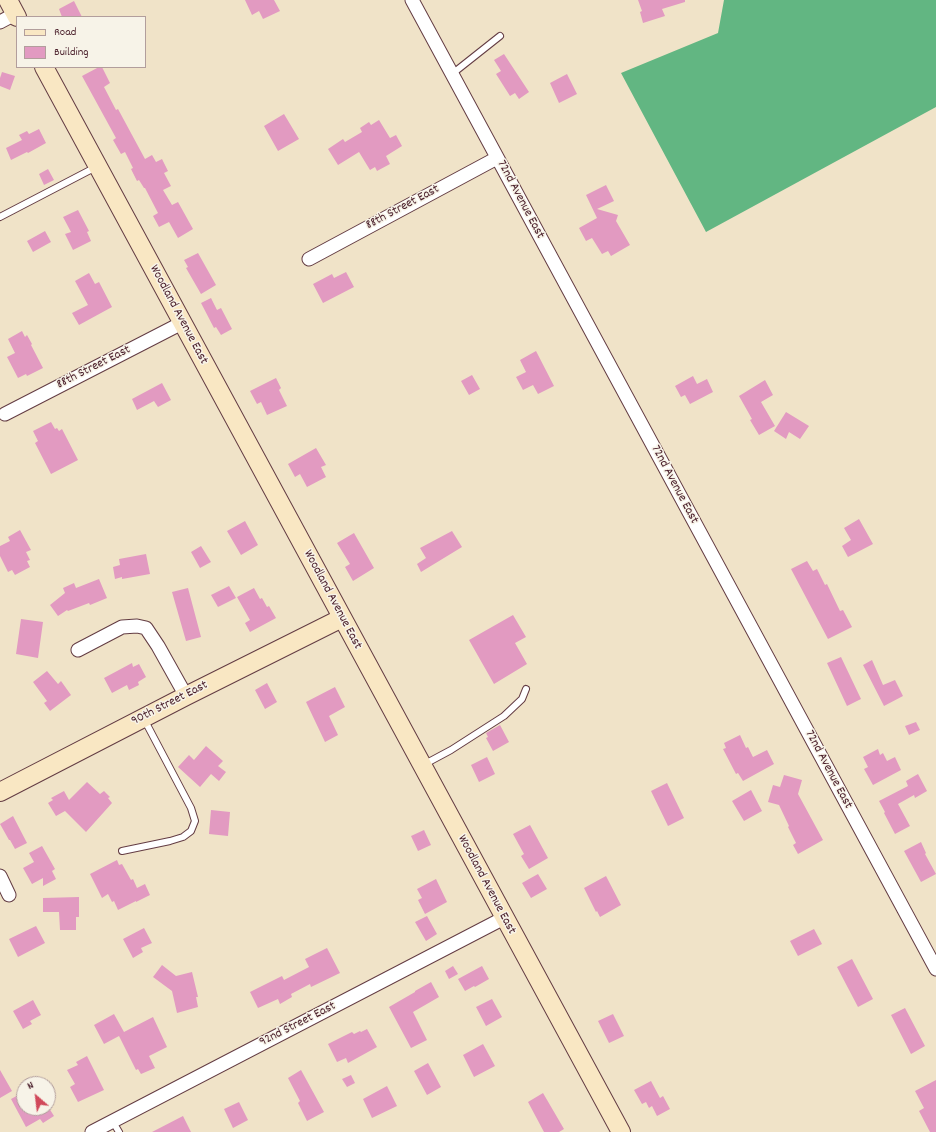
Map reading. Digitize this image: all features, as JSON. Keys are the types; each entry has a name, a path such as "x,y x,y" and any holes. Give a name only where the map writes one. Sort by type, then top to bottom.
{"street":[{"name":"72nd Avenue East","path":"412,0 935,965"},
{"name":"Woodland Avenue East","path":"45,68 621,1132"},
{"name":"88th Street East","path":"310,259 497,158"},
{"name":"88th Street East","path":"5,414 182,322"},
{"name":"90th Street East","path":"0,792 186,696 342,618"},
{"path":"78,650 122,627 137,626 146,628 158,646 186,696"},
{"path":"0,876 9,895"},
{"name":"92nd Street East","path":"92,1132 116,1127 504,918"}],"lane":[{"path":"452,74 500,36"},
{"path":"0,218 98,166"},
{"path":"422,766 451,750 504,716 522,699 526,689"},
{"path":"122,851 183,837 191,831 195,821 191,808 144,718"}],"green space":[{"path":"724,0 936,0 936,107 706,232 621,73 718,33"}],"building":[{"path":"245,0 274,0 280,11 263,19 259,11 252,15"},
{"path":"638,0 685,0 685,2 662,9 665,16 643,23 640,12 642,11"},
{"path":"74,1 82,16 62,16 59,9"},
{"path":"504,54 529,92 519,99 515,93 510,96 496,74 501,71 494,60"},
{"path":"97,68 102,68 110,83 104,87 116,110 118,109 145,159 152,155 156,162 162,159 168,171 164,173 171,186 163,190 172,205 178,202 193,229 178,238 169,222 159,227 153,216 158,213 145,188 139,180 137,181 131,169 133,168 125,152 121,154 113,140 116,138 82,76"},
{"path":"2,72 15,76 10,90 0,86"},
{"path":"567,74 577,94 559,103 550,83"},
{"path":"284,114 299,139 278,151 264,126"},
{"path":"379,120 390,138 396,135 402,146 386,156 390,164 377,171 375,167 370,170 359,152 338,165 328,149 343,139 345,142 362,132 360,128 369,122 371,125"},
{"path":"39,129 46,143 11,160 6,148 22,140 19,135 27,131 29,134"},
{"path":"48,169 54,180 44,185 39,174"},
{"path":"606,185 614,201 597,209 618,215 616,221 630,245 611,256 608,251 602,254 592,238 586,241 579,228 597,218 586,195"},
{"path":"78,210 89,231 87,232 91,241 73,250 65,234 71,232 63,217"},
{"path":"45,231 51,242 33,252 27,241"},
{"path":"198,253 216,285 201,294 186,268 188,267 184,260"},
{"path":"346,272 354,287 323,303 313,284 332,274 334,278"},
{"path":"89,273 95,284 99,282 112,307 79,325 72,313 88,305 75,281"},
{"path":"211,298 217,310 221,308 232,329 221,335 216,327 214,328 201,303"},
{"path":"22,331 25,337 27,335 43,368 27,376 26,374 18,378 7,357 15,353 8,339"},
{"path":"536,351 554,386 538,394 533,385 523,390 516,377 526,372 520,360"},
{"path":"472,375 480,389 469,395 461,381"},
{"path":"693,376 697,384 707,379 713,392 690,404 685,395 681,397 675,386"},
{"path":"276,378 281,388 279,390 287,406 267,415 261,402 257,404 250,391"},
{"path":"765,380 773,395 761,402 775,426 759,435 739,396"},
{"path":"162,383 171,400 158,407 154,401 137,410 132,399"},
{"path":"786,412 809,426 800,439 789,432 786,439 774,431"},
{"path":"51,422 55,429 57,428 59,431 62,429 78,460 51,474 35,443 38,441 33,431"},
{"path":"316,448 326,465 321,467 326,477 307,487 300,474 295,477 288,464"},
{"path":"859,519 873,544 848,557 842,546 851,540 844,528"},
{"path":"245,521 258,545 241,555 227,531"},
{"path":"20,530 31,550 26,552 30,560 27,561 30,567 15,575 12,570 8,572 0,556 0,546 10,541 8,537"},
{"path":"452,531 462,547 421,572 417,564 426,558 420,548"},
{"path":"354,533 374,568 353,581 345,567 350,564 337,543"},
{"path":"201,546 211,562 200,568 191,552"},
{"path":"146,554 150,574 115,579 113,567 120,565 119,559"},
{"path":"807,561 813,571 817,569 825,585 827,584 840,611 843,610 852,627 828,639 791,569"},
{"path":"99,579 107,598 90,605 89,603 68,611 67,610 58,616 50,605 65,593 63,588 74,583 76,588"},
{"path":"229,586 236,598 218,607 211,595"},
{"path":"188,588 201,637 186,641 172,592"},
{"path":"254,588 260,599 262,598 267,607 269,606 276,618 250,632 245,623 250,620 237,597"},
{"path":"513,615 526,637 515,643 527,664 494,684 469,640"},
{"path":"21,619 43,622 38,658 16,654"},
{"path":"841,657 861,699 847,706 827,663"},
{"path":"872,660 883,685 895,680 903,696 884,706 863,665"},
{"path":"132,663 133,667 139,664 146,677 138,682 139,685 129,690 127,685 112,693 104,678"},
{"path":"47,671 58,684 61,681 71,695 50,711 44,703 47,701 33,682"},
{"path":"267,683 277,702 265,709 255,690"},
{"path":"335,687 345,707 329,716 338,735 325,742 306,702"},
{"path":"916,722 920,730 909,735 905,726"},
{"path":"500,725 509,742 493,751 486,738 488,737 486,733"},
{"path":"740,735 746,748 748,747 753,757 767,750 774,764 743,781 738,773 736,774 723,749 726,748 724,743"},
{"path":"206,746 223,761 218,766 226,772 219,781 211,774 200,787 178,767 189,755 194,760"},
{"path":"878,749 880,755 883,753 887,761 895,757 901,770 873,785 864,769 868,767 863,757"},
{"path":"487,757 495,774 479,782 471,765"},
{"path":"918,774 927,791 915,798 914,795 898,804 910,826 895,834 879,801 908,786 906,781"},
{"path":"784,775 802,780 798,794 823,840 798,854 793,845 796,843 779,805 768,802 773,785 780,787"},
{"path":"87,782 100,794 104,791 110,797 108,798 112,803 86,832 65,811 56,816 48,803 53,800 51,798 64,791 69,800"},
{"path":"667,783 684,818 668,826 651,791"},
{"path":"751,790 762,811 744,821 732,801"},
{"path":"211,810 230,812 228,836 209,834"},
{"path":"13,816 27,843 15,849 0,824"},
{"path":"530,825 548,858 529,869 521,856 524,854 513,834"},
{"path":"424,830 431,845 418,851 411,836"},
{"path":"921,842 926,853 925,854 936,874 921,882 904,851"},
{"path":"42,846 55,869 52,871 56,879 43,886 43,878 32,884 23,868 34,862 29,853"},
{"path":"117,860 119,865 122,864 131,880 133,879 137,888 145,884 150,895 118,910 114,901 112,902 108,894 102,898 90,874"},
{"path":"538,874 547,889 531,898 522,883"},
{"path":"606,876 621,905 600,917 584,888"},
{"path":"436,879 447,902 425,914 418,900 422,898 417,889"},
{"path":"79,897 79,917 76,917 76,930 60,930 59,912 43,912 43,898"},
{"path":"427,916 437,934 426,941 415,922"},
{"path":"36,926 45,943 18,957 9,939"},
{"path":"144,928 152,943 141,948 143,952 133,958 123,939"},
{"path":"814,929 822,944 798,956 790,941"},
{"path":"327,948 340,973 311,987 310,984 291,994 292,997 280,1004 278,999 258,1008 250,992 282,976 284,980 309,967 305,959"},
{"path":"852,959 873,999 858,1007 837,967"},
{"path":"162,965 176,976 192,972 198,997 196,997 198,1007 177,1013 172,991 153,977"},
{"path":"453,966 458,974 449,979 445,971"},
{"path":"482,966 489,979 465,991 458,979"},
{"path":"431,982 439,997 413,1012 427,1040 411,1048 389,1007"},
{"path":"492,999 502,1017 486,1026 476,1007"},
{"path":"33,1000 41,1015 30,1021 32,1024 23,1029 13,1011"},
{"path":"905,1008 925,1046 911,1054 891,1015"},
{"path":"114,1014 124,1032 153,1017 167,1047 149,1056 155,1068 141,1074 138,1069 136,1070 119,1036 104,1044 94,1025"},
{"path":"613,1014 624,1036 609,1043 598,1021"},
{"path":"367,1029 377,1047 348,1063 346,1058 337,1062 328,1044 352,1032 354,1034"},
{"path":"483,1044 495,1066 474,1077 463,1055"},
{"path":"87,1056 104,1090 78,1102 70,1087 75,1084 67,1070 78,1065 76,1062"},
{"path":"428,1063 441,1087 427,1095 414,1071"},
{"path":"0,1070 12,1091 0,1098"},
{"path":"301,1070 324,1112 307,1121 298,1103 300,1101 288,1078"},
{"path":"351,1075 355,1083 347,1087 342,1079"},
{"path":"936,1080 936,1132 930,1132 919,1111 924,1108 915,1091"},
{"path":"651,1081 660,1098 663,1096 670,1109 657,1116 652,1106 649,1108 646,1102 642,1104 634,1090"},
{"path":"387,1086 397,1106 372,1118 363,1099"},
{"path":"543,1093 564,1129 559,1132 544,1132 528,1102"},
{"path":"16,1096 16,1108 11,1099"},
{"path":"239,1102 248,1120 233,1128 224,1109"},
{"path":"20,1116 54,1116 43,1123 40,1119 26,1127"},
{"path":"183,1116 191,1132 152,1132"}]}
